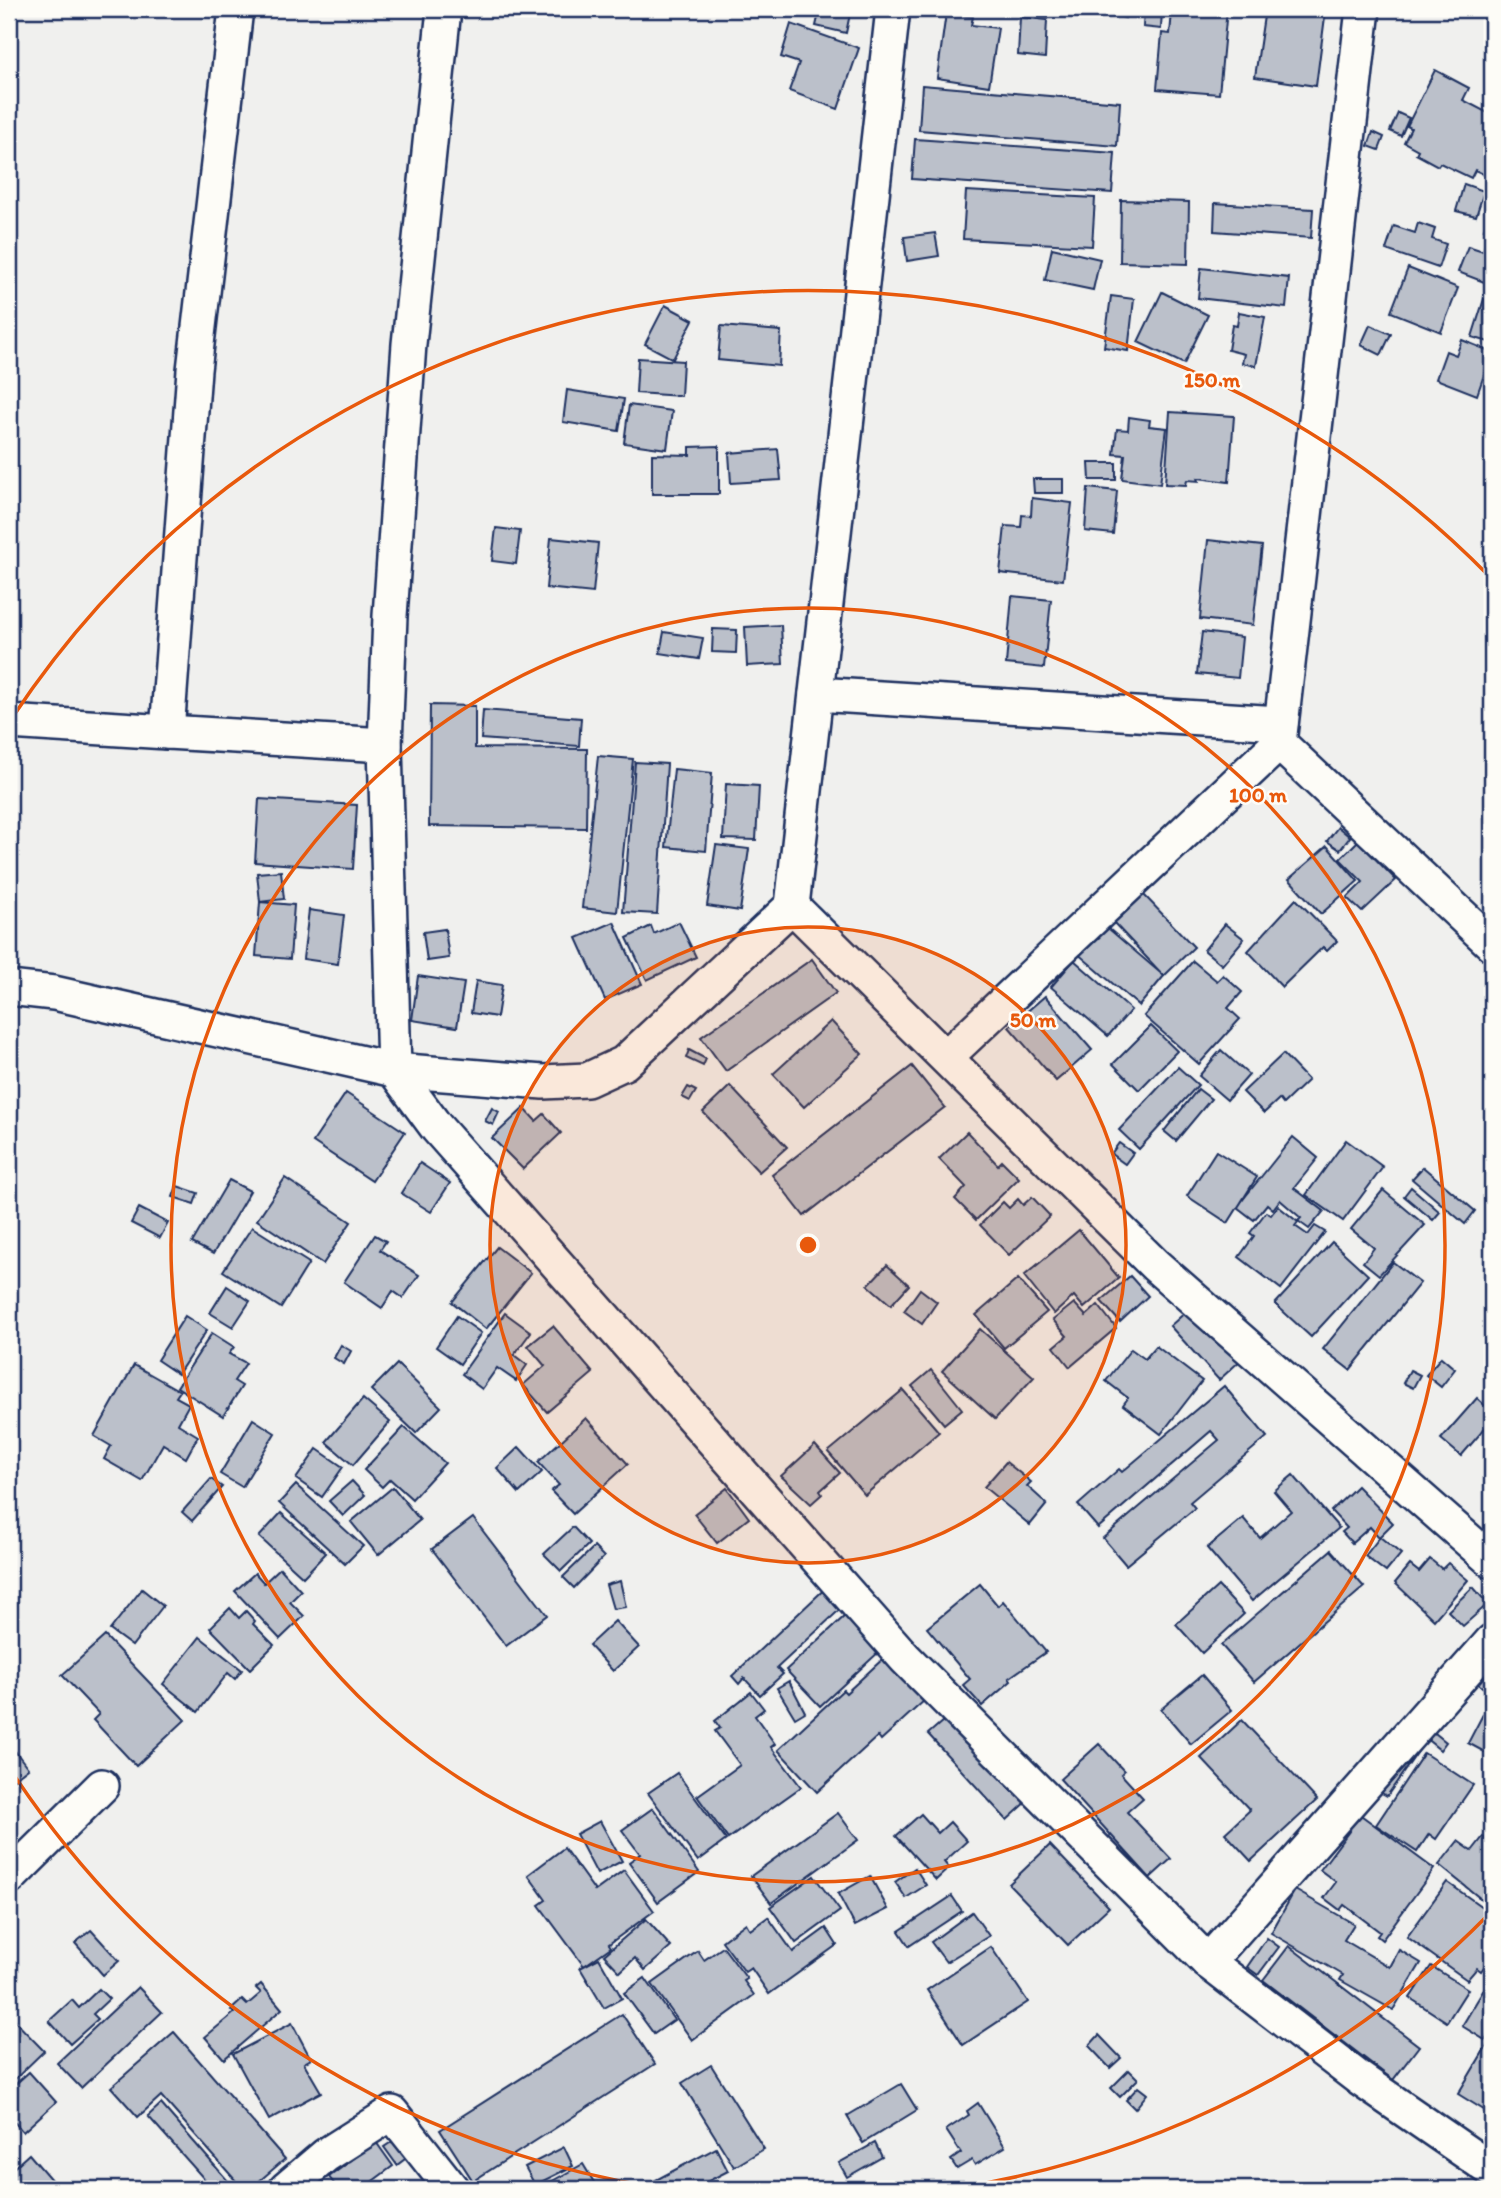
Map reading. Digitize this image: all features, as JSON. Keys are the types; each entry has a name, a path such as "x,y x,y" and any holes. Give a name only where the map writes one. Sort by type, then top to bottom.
{"street":[{"path":"167,732 194,370 236,9"},
{"path":"444,9 409,344 390,616 386,745 394,1070 446,1138 905,1658 1208,1962 1360,2079 1492,2170"},
{"path":"9,988 54,993 394,1070 543,1082 587,1080 624,1063 792,906 892,9"},
{"path":"946,1057 1280,733 1363,9"},
{"path":"816,694 1280,733 1492,944"},
{"path":"9,722 386,745"},
{"path":"792,906 1155,1265 1492,1561"},
{"path":"1208,1962 1492,1641"},
{"path":"9,1878 102,1786"},
{"path":"286,2189 326,2155 392,2113 452,2189"}],"building":[{"path":"784,9 813,9 812,15"},
{"path":"820,9 851,9 846,33 816,26"},
{"path":"1107,9 1128,9 1125,18 1106,13"},
{"path":"1144,9 1162,9 1161,29 1143,27"},
{"path":"1200,9 1227,9 1219,94 1157,89 1162,33 1170,34 1172,12 1200,14"},
{"path":"1265,9 1326,9 1316,86 1255,77"},
{"path":"946,13 973,17 971,25 998,28 989,86 937,78"},
{"path":"1020,17 1047,20 1045,58 1018,55"},
{"path":"791,24 859,48 838,109 789,91 799,63 781,57"},
{"path":"1435,70 1469,88 1463,100 1492,115 1492,178 1475,170 1471,178 1440,163 1438,166 1416,154 1418,150 1404,142 1411,128 1407,126"},
{"path":"922,85 1120,102 1117,146 919,130"},
{"path":"1398,113 1409,118 1401,136 1390,131"},
{"path":"1373,132 1384,137 1379,150 1368,146"},
{"path":"915,139 1115,153 1112,193 912,179"},
{"path":"1464,184 1484,191 1476,216 1456,211"},
{"path":"966,191 1095,198 1092,246 963,239"},
{"path":"1121,200 1189,202 1188,264 1120,262"},
{"path":"1215,203 1313,209 1311,238 1214,231"},
{"path":"1492,211 1492,232 1484,229"},
{"path":"1418,223 1435,229 1432,239 1446,244 1438,268 1386,250 1394,226 1415,233"},
{"path":"935,233 939,256 907,261 904,237"},
{"path":"1487,238 1492,240 1492,285 1458,272 1468,246 1483,251"},
{"path":"1052,248 1100,259 1093,290 1045,280"},
{"path":"1201,268 1289,278 1286,308 1198,298"},
{"path":"1408,268 1458,288 1441,332 1391,312"},
{"path":"1162,292 1208,315 1184,364 1138,342"},
{"path":"1111,296 1134,299 1128,351 1104,347"},
{"path":"1484,299 1492,301 1492,343 1472,337"},
{"path":"665,305 693,320 673,359 645,344"},
{"path":"1239,312 1265,317 1256,366 1242,363 1244,354 1228,350 1232,325 1237,326"},
{"path":"1370,325 1391,334 1381,355 1361,345"},
{"path":"721,326 781,331 779,366 718,360"},
{"path":"1462,340 1492,352 1477,395 1436,379 1446,351 1456,355"},
{"path":"638,358 683,361 681,396 636,393"},
{"path":"567,390 624,399 619,431 563,422"},
{"path":"629,405 672,411 667,449 624,443"},
{"path":"1170,412 1234,416 1229,482 1198,478 1199,481 1187,480 1186,485 1165,484"},
{"path":"1129,417 1150,420 1149,426 1167,428 1160,484 1122,479 1125,455 1114,454 1117,429 1128,430"},
{"path":"719,446 719,494 652,494 652,454 690,455 690,447"},
{"path":"778,449 781,480 731,483 729,453"},
{"path":"1089,463 1116,463 1116,480 1090,480"},
{"path":"1033,479 1063,479 1063,493 1034,493"},
{"path":"1088,488 1117,491 1113,534 1085,531"},
{"path":"1032,498 1072,503 1063,580 1000,573 1005,526 1021,527 1022,515 1031,516"},
{"path":"496,528 520,531 516,564 492,561"},
{"path":"551,538 598,543 593,593 546,588"},
{"path":"1208,540 1262,546 1253,625 1200,619"},
{"path":"1012,596 1051,600 1044,668 1006,664"},
{"path":"781,625 783,664 747,666 745,627"},
{"path":"713,629 737,630 736,653 712,652"},
{"path":"664,632 703,638 699,659 660,653"},
{"path":"1202,632 1242,637 1238,678 1197,674"},
{"path":"430,705 475,706 475,748 587,749 586,828 429,826"},
{"path":"483,710 581,718 579,746 481,739"},
{"path":"598,756 633,759 617,912 582,908"},
{"path":"635,762 667,764 657,914 623,912"},
{"path":"674,769 712,773 706,851 666,847"},
{"path":"726,784 759,786 756,840 723,839"},
{"path":"259,799 357,805 353,869 255,862"},
{"path":"1338,827 1350,837 1340,850 1327,841"},
{"path":"1358,841 1396,880 1362,912 1347,898 1363,882 1340,859"},
{"path":"716,845 749,849 740,911 707,906"},
{"path":"1327,846 1358,881 1321,914 1289,879"},
{"path":"281,871 284,899 260,902 257,873"},
{"path":"1143,894 1194,947 1164,976 1113,922"},
{"path":"1296,899 1337,941 1327,951 1323,947 1282,987 1248,951"},
{"path":"260,902 294,905 290,959 256,956"},
{"path":"309,910 344,915 338,964 303,959"},
{"path":"614,922 642,984 605,1000 577,938"},
{"path":"679,922 696,957 647,980 627,938 651,926 654,934"},
{"path":"1102,923 1164,976 1139,1006 1077,953"},
{"path":"1225,924 1244,939 1222,965 1204,950"},
{"path":"445,929 449,958 427,961 423,932"},
{"path":"812,959 836,993 726,1071 701,1037"},
{"path":"1074,960 1131,1010 1108,1036 1051,987"},
{"path":"1193,961 1217,981 1223,975 1242,992 1228,1008 1240,1019 1199,1064 1144,1016"},
{"path":"418,976 464,983 457,1027 412,1020"},
{"path":"476,981 502,985 497,1017 471,1013"},
{"path":"1045,996 1092,1050 1056,1081 1009,1027"},
{"path":"831,1021 862,1054 804,1107 773,1074"},
{"path":"1151,1026 1177,1051 1139,1090 1113,1064"},
{"path":"689,1050 706,1059 703,1066 686,1058"},
{"path":"1221,1050 1249,1075 1227,1100 1199,1076"},
{"path":"1283,1054 1308,1080 1283,1104 1279,1099 1264,1113 1243,1092"},
{"path":"912,1066 945,1107 804,1216 772,1175"},
{"path":"1178,1067 1198,1085 1139,1149 1119,1130"},
{"path":"730,1086 787,1147 759,1172 703,1112"},
{"path":"688,1087 696,1091 690,1101 682,1097"},
{"path":"1198,1089 1211,1099 1176,1141 1164,1131"},
{"path":"346,1093 405,1132 372,1181 313,1142"},
{"path":"492,1108 499,1112 493,1125 485,1121"},
{"path":"524,1108 536,1121 544,1114 561,1133 523,1169 492,1138"},
{"path":"967,1132 998,1165 1002,1161 1019,1178 976,1220 955,1199 966,1187 939,1159"},
{"path":"1293,1137 1318,1158 1294,1188 1324,1211 1309,1229 1298,1221 1301,1218 1280,1200 1273,1209 1267,1204 1254,1220 1237,1207"},
{"path":"1346,1140 1383,1167 1343,1221 1306,1195"},
{"path":"1119,1143 1133,1153 1125,1164 1111,1154"},
{"path":"1216,1151 1257,1177 1228,1223 1187,1196"},
{"path":"420,1163 450,1183 431,1212 401,1193"},
{"path":"1423,1167 1475,1211 1465,1224 1412,1179"},
{"path":"285,1178 351,1222 323,1264 257,1220"},
{"path":"229,1180 250,1191 213,1254 192,1243"},
{"path":"177,1186 198,1193 194,1204 173,1197"},
{"path":"1411,1187 1440,1212 1433,1220 1404,1196"},
{"path":"1383,1190 1425,1225 1379,1275 1363,1262 1374,1248 1351,1229"},
{"path":"1032,1197 1050,1216 1009,1255 980,1225 1003,1202 1009,1208 1018,1199 1023,1205"},
{"path":"1278,1206 1298,1222 1295,1226 1308,1235 1315,1226 1325,1232 1281,1289 1239,1257 1254,1236 1250,1233 1266,1212 1271,1215"},
{"path":"139,1208 168,1223 160,1238 131,1223"},
{"path":"252,1227 309,1263 281,1308 223,1271"},
{"path":"1079,1230 1119,1278 1084,1308 1074,1296 1054,1314 1024,1276"},
{"path":"375,1235 386,1241 380,1250 419,1275 403,1298 393,1291 382,1308 344,1282"},
{"path":"1332,1242 1368,1275 1311,1337 1275,1304"},
{"path":"497,1247 531,1273 486,1329 452,1302"},
{"path":"1393,1262 1420,1283 1350,1370 1323,1349"},
{"path":"887,1265 909,1285 891,1305 868,1285"},
{"path":"1130,1276 1148,1296 1120,1322 1101,1301"},
{"path":"1018,1279 1047,1312 1004,1348 976,1315"},
{"path":"227,1286 250,1301 233,1327 210,1313"},
{"path":"920,1289 937,1302 922,1324 904,1311"},
{"path":"1074,1303 1086,1316 1098,1305 1116,1328 1070,1367 1054,1347 1067,1336 1053,1320"},
{"path":"1187,1311 1217,1342 1223,1338 1242,1359 1219,1380 1170,1326"},
{"path":"505,1313 531,1332 514,1355 527,1365 516,1381 497,1368 482,1389 462,1374"},
{"path":"185,1316 207,1330 178,1374 157,1360"},
{"path":"457,1316 481,1333 460,1364 436,1347"},
{"path":"553,1326 593,1373 547,1412 523,1385 545,1366 528,1346"},
{"path":"980,1329 1034,1377 995,1419 942,1371"},
{"path":"212,1333 234,1347 229,1354 246,1363 234,1381 242,1386 223,1416 177,1387"},
{"path":"341,1345 351,1351 344,1364 334,1358"},
{"path":"1156,1346 1202,1381 1161,1434 1123,1405 1128,1398 1106,1381 1131,1349 1145,1359"},
{"path":"1441,1357 1455,1369 1441,1387 1426,1375"},
{"path":"397,1364 441,1407 416,1433 371,1390"},
{"path":"134,1365 180,1391 176,1397 189,1404 178,1424 198,1436 186,1458 163,1444 142,1481 104,1459 111,1446 94,1436"},
{"path":"931,1370 962,1409 944,1424 912,1386"},
{"path":"1410,1370 1420,1375 1413,1388 1403,1383"},
{"path":"1224,1386 1267,1437 1190,1502 1195,1508 1126,1565 1103,1538 1219,1440 1211,1431 1098,1528 1078,1505 1119,1469 1122,1472"},
{"path":"903,1390 939,1432 865,1495 828,1452"},
{"path":"1477,1398 1492,1412 1492,1420 1461,1456 1441,1439"},
{"path":"363,1399 390,1422 353,1465 326,1442"},
{"path":"586,1418 628,1464 573,1514 551,1491 559,1485 538,1462"},
{"path":"253,1419 275,1433 242,1487 220,1474"},
{"path":"404,1427 445,1463 412,1499 390,1479 382,1487 364,1470"},
{"path":"815,1445 840,1473 820,1491 822,1494 811,1504 781,1476"},
{"path":"519,1447 542,1472 519,1493 497,1468"},
{"path":"317,1449 343,1467 322,1497 296,1479"},
{"path":"1006,1462 1031,1482 1027,1486 1047,1504 1030,1525 984,1487"},
{"path":"1293,1475 1339,1528 1252,1601 1207,1548 1243,1518 1260,1538 1291,1511 1274,1491"},
{"path":"211,1479 222,1487 192,1521 182,1512"},
{"path":"352,1481 365,1495 343,1516 329,1501"},
{"path":"296,1485 363,1546 345,1564 279,1503"},
{"path":"1357,1486 1393,1523 1379,1537 1370,1527 1352,1543 1342,1532 1347,1528 1331,1511"},
{"path":"393,1487 420,1520 378,1555 351,1522"},
{"path":"727,1488 749,1518 717,1543 694,1514"},
{"path":"281,1513 326,1553 303,1577 259,1537"},
{"path":"473,1518 547,1615 506,1646 432,1549"},
{"path":"573,1527 589,1544 561,1571 544,1554"},
{"path":"1380,1537 1401,1554 1386,1572 1365,1556"},
{"path":"594,1547 604,1557 574,1588 563,1577"},
{"path":"1331,1550 1364,1587 1254,1682 1221,1645"},
{"path":"1430,1559 1442,1569 1448,1563 1468,1580 1434,1620 1395,1583 1410,1565 1419,1572"},
{"path":"280,1568 301,1591 290,1602 304,1616 280,1639 235,1591 255,1573 264,1583"},
{"path":"620,1581 626,1607 613,1609 606,1585"},
{"path":"832,1582 849,1601 777,1668 783,1674 760,1695 744,1678 739,1684 732,1676"},
{"path":"980,1584 998,1606 1003,1601 1046,1652 1009,1678 1011,1681 982,1706 963,1685 970,1679 927,1628"},
{"path":"1218,1586 1244,1614 1202,1653 1176,1624"},
{"path":"1473,1587 1488,1604 1463,1626 1448,1611"},
{"path":"142,1589 163,1606 132,1646 110,1630"},
{"path":"230,1608 239,1618 246,1611 255,1621 253,1624 274,1645 250,1669 210,1628"},
{"path":"846,1615 880,1651 820,1706 786,1670"},
{"path":"615,1621 639,1647 613,1671 589,1645"},
{"path":"105,1636 185,1720 136,1766 93,1720 99,1714 62,1675"},
{"path":"200,1637 242,1670 235,1679 228,1673 198,1712 163,1684"},
{"path":"885,1657 925,1700 881,1740 878,1736 817,1792 778,1750 843,1690 846,1693"},
{"path":"1482,1659 1492,1666 1492,1694 1470,1678"},
{"path":"1202,1675 1232,1710 1191,1744 1161,1709"},
{"path":"789,1681 805,1712 795,1718 777,1688"},
{"path":"751,1692 764,1709 755,1716 775,1744 771,1747 801,1787 728,1839 697,1796 740,1765 715,1731 720,1728 715,1721"},
{"path":"1492,1697 1492,1756 1468,1743"},
{"path":"951,1714 1029,1800 1007,1820 928,1734"},
{"path":"1242,1720 1317,1800 1251,1861 1225,1833 1250,1810 1201,1758"},
{"path":"1430,1729 1446,1742 1440,1750 1424,1737"},
{"path":"9,1743 28,1768 9,1783"},
{"path":"1099,1744 1124,1771 1121,1774 1143,1798 1127,1812 1171,1859 1150,1878 1060,1779"},
{"path":"1411,1745 1419,1750 1387,1796 1378,1791"},
{"path":"1424,1753 1473,1785 1436,1839 1429,1834 1417,1852 1376,1825"},
{"path":"677,1773 726,1840 698,1861 648,1793"},
{"path":"653,1808 699,1872 658,1902 629,1862 640,1854 622,1830"},
{"path":"1354,1810 1434,1869 1382,1940 1377,1936 1380,1932 1344,1905 1340,1910 1324,1898 1336,1882 1320,1870 1350,1830 1343,1825"},
{"path":"838,1813 858,1840 771,1903 751,1876"},
{"path":"921,1814 938,1833 950,1822 967,1841 944,1862 949,1868 936,1880 896,1836"},
{"path":"600,1821 622,1861 597,1874 576,1834"},
{"path":"1483,1837 1492,1845 1492,1895 1486,1903 1439,1865 1458,1841 1472,1851"},
{"path":"1050,1845 1109,1907 1068,1945 1009,1884"},
{"path":"564,1848 595,1891 624,1870 654,1911 584,1966 539,1905 546,1900 528,1875"},
{"path":"915,1868 926,1885 906,1898 895,1882"},
{"path":"814,1876 840,1911 796,1943 770,1907"},
{"path":"870,1876 888,1909 855,1926 838,1894"},
{"path":"1447,1882 1489,1912 1485,1918 1492,1923 1492,1956 1481,1971 1477,1968 1467,1980 1407,1937"},
{"path":"1295,1890 1354,1924 1344,1940 1390,1967 1399,1950 1421,1963 1393,2010 1340,1980 1343,1975 1271,1933"},
{"path":"952,1896 962,1911 909,1946 899,1931"},
{"path":"972,1912 989,1936 946,1962 931,1942"},
{"path":"768,1917 793,1952 826,1928 837,1945 769,1994 751,1968 745,1972 722,1941 746,1923 750,1930"},
{"path":"646,1919 671,1947 645,1970 635,1958 620,1972 604,1955"},
{"path":"91,1930 119,1961 103,1975 75,1943"},
{"path":"1267,1938 1279,1947 1258,1975 1247,1967"},
{"path":"1289,1946 1419,2046 1393,2080 1263,1980"},
{"path":"723,1947 747,1979 744,1981 754,1995 692,2040 652,1984 698,1951 704,1960"},
{"path":"991,1947 1028,2002 963,2045 927,1990"},
{"path":"599,1958 622,1998 604,2008 580,1968"},
{"path":"1431,1966 1468,1989 1447,2022 1410,1998"},
{"path":"1492,1976 1492,2027 1485,2040 1462,2026"},
{"path":"645,1978 674,2020 654,2034 624,1993"},
{"path":"261,1984 282,2009 224,2059 205,2037 234,2013 231,2010 242,2000 247,2005 261,1993 256,1988"},
{"path":"138,1987 162,2012 81,2088 57,2063"},
{"path":"99,1989 109,1999 93,2014 98,2019 70,2044 49,2021 72,2000 79,2008"},
{"path":"622,2014 655,2064 473,2181 440,2130"},
{"path":"9,2015 44,2051 9,2085"},
{"path":"292,2023 311,2059 304,2063 321,2092 269,2120 233,2054"},
{"path":"174,2032 285,2159 250,2189 243,2189 161,2096 138,2117 111,2087"},
{"path":"1099,2035 1121,2058 1110,2068 1089,2046"},
{"path":"1492,2037 1492,2115 1458,2094"},
{"path":"711,2065 764,2149 734,2167 682,2083"},
{"path":"1129,2070 1138,2079 1120,2097 1111,2088"},
{"path":"29,2072 56,2102 23,2132 9,2116 9,2090"},
{"path":"901,2084 917,2110 863,2143 847,2116"},
{"path":"1138,2087 1147,2094 1135,2109 1126,2100"},
{"path":"978,2103 1005,2147 975,2165 972,2160 957,2169 951,2160 961,2153 946,2130 969,2115 967,2111"},
{"path":"161,2104 235,2189 213,2189 148,2116"},
{"path":"396,2139 409,2156 397,2165 384,2147"},
{"path":"376,2142 393,2166 362,2189 338,2189 329,2177"},
{"path":"875,2143 882,2157 847,2177 839,2163"},
{"path":"564,2147 573,2166 535,2185 525,2167"},
{"path":"716,2148 728,2171 693,2189 639,2189"},
{"path":"29,2154 59,2189 9,2189 9,2172"},
{"path":"583,2164 598,2189 538,2189"}]}
